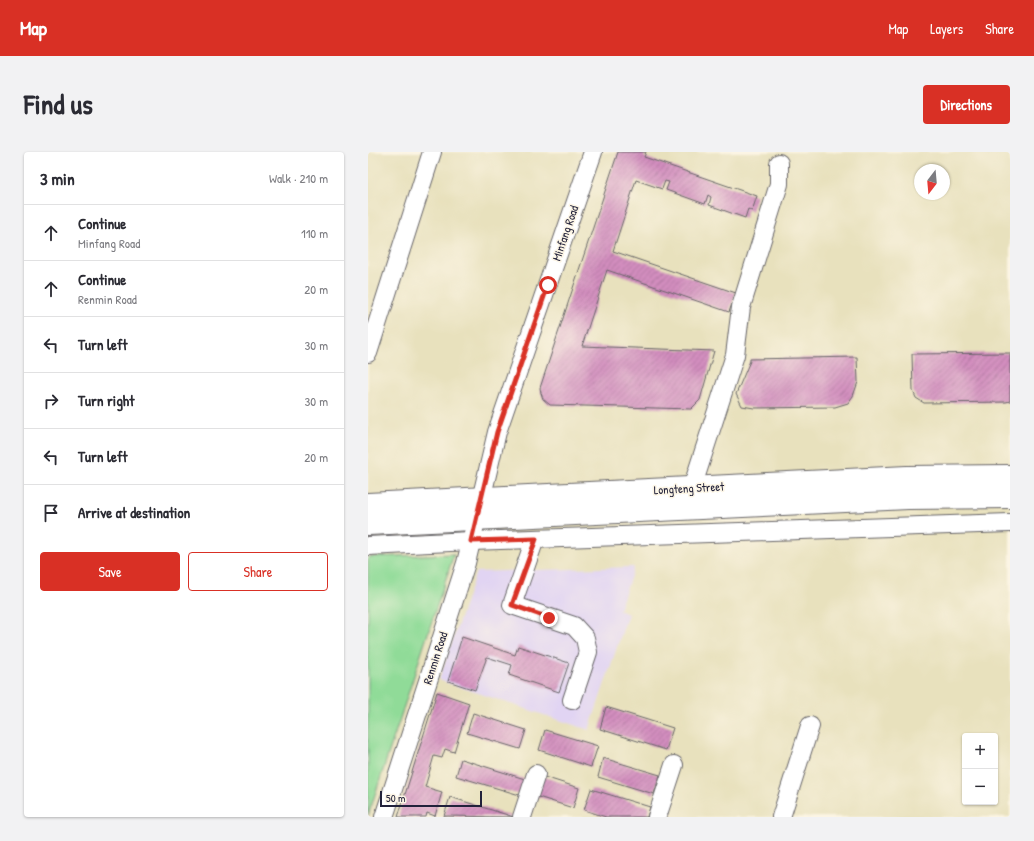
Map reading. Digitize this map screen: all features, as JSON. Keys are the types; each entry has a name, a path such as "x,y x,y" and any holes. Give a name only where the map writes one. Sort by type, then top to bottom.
{"highway":[{"name":"Longteng Street","path":"368,524 479,509 692,488 907,478 1010,476"},
{"name":"Longteng Street","path":"368,504 479,509 1010,496"}],"street":[{"path":"368,353 432,152"},
{"name":"Minfang Road","path":"479,509 497,432 593,152"},
{"path":"692,488 735,355 741,307 779,184 780,163"},
{"name":"Renmin Road","path":"384,817 466,563 479,509"},
{"path":"368,546 471,541 1010,523"},
{"path":"536,539 512,605 574,626 585,638 588,652 572,700"},
{"path":"781,817 810,726"},
{"path":"657,817 674,765"},
{"path":"522,817 536,774"}],"shaded area":[{"path":"634,567 619,610 628,614 589,730 439,680 476,572"}],"green space":[{"path":"454,554 368,816 368,557"}],"building":[{"path":"618,152 646,152 644,157 757,196 752,211 748,209 745,218 709,205 711,197 708,195 705,204 666,190 669,182 665,181 662,189 636,180 613,251 736,293 729,312 607,270 582,346 714,351 700,400 691,409 550,405 543,399 541,393 540,388"},
{"path":"1010,353 1010,401 924,403 916,398 913,391 912,354"},
{"path":"857,357 858,382 853,396 848,403 835,407 754,408 742,406 736,394 750,359"},
{"path":"462,637 515,655 518,646 569,663 559,692 509,675 512,665 487,657 475,690 448,681"},
{"path":"437,692 469,703 454,752 445,749 442,758 434,756 425,787 442,792 435,816 427,813 426,817 398,817"},
{"path":"606,707 673,728 666,750 600,729"},
{"path":"473,713 526,730 520,749 467,733"},
{"path":"545,730 598,746 591,767 539,750"},
{"path":"603,758 660,775 654,794 598,777"},
{"path":"461,759 528,780 523,796 456,776"},
{"path":"541,776 579,788 573,808 535,796"},
{"path":"591,789 650,807 647,817 606,817 584,810"},
{"path":"450,797 514,817 444,816"}],"route":[{"path":"548,285 497,432 471,541 536,539 512,605 549,618"}]}
